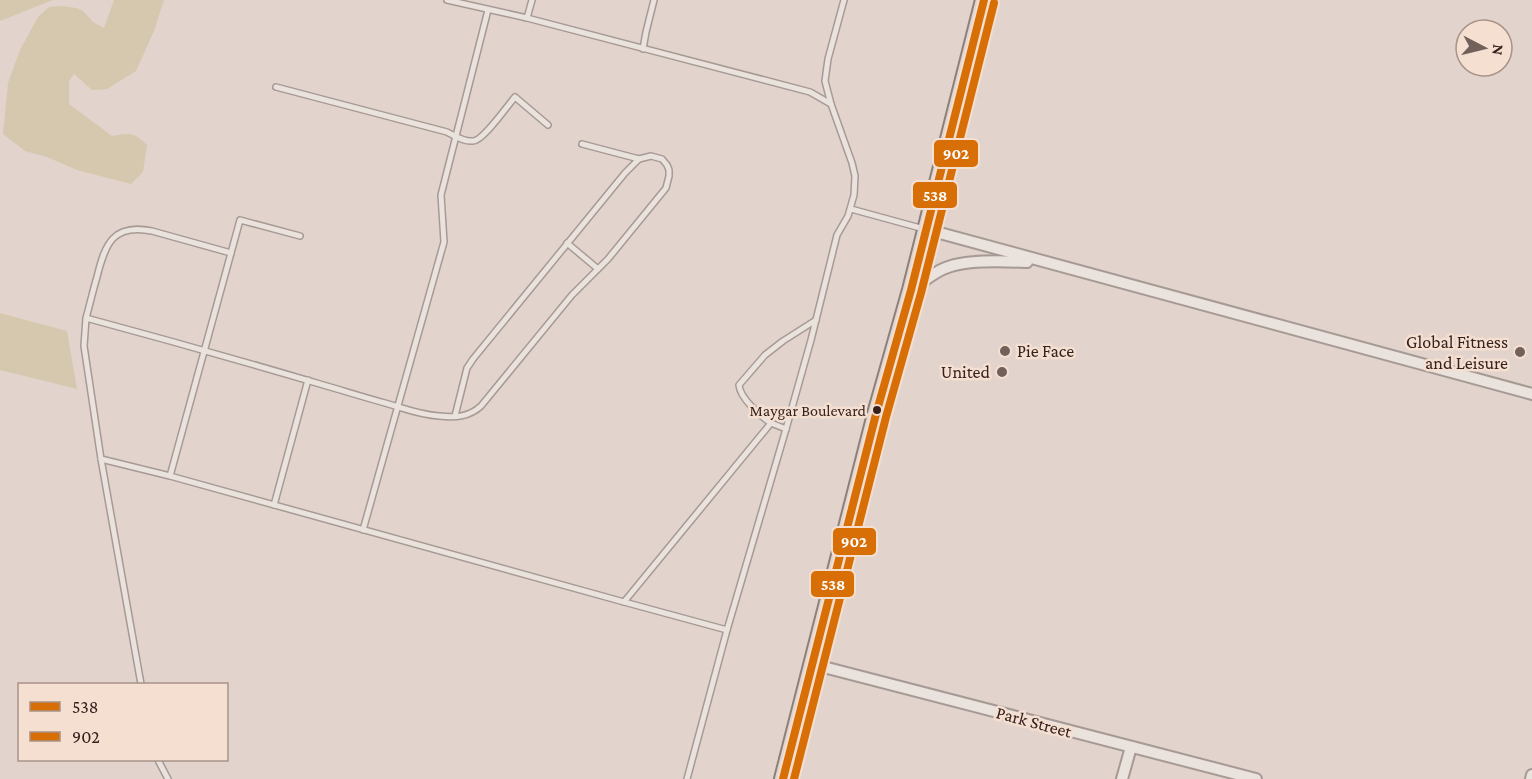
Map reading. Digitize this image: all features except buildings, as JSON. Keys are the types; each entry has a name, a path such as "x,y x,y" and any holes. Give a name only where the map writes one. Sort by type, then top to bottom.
{"main road":[{"path":"783,779 984,0"}],"street":[{"path":"925,229 1532,394"},
{"path":"911,290 944,268 953,266 995,261 1045,262"},
{"name":"Park Street","path":"812,664 1256,779"},
{"path":"1122,779 1131,747"}],"lane":[{"path":"447,0 527,18 810,92 831,104"},
{"path":"527,18 532,0"},
{"path":"644,49 654,0"},
{"path":"687,779 727,630 786,429 837,235 851,209 854,195 855,176 852,164 825,81 828,59 844,0"},
{"path":"363,530 444,242 441,195 488,10"},
{"path":"276,87 447,132 470,141 481,138 515,97 548,125"},
{"path":"86,318 397,407 438,416 473,413 572,295 608,259 666,188 669,172 662,159 651,156 639,159 582,144"},
{"path":"455,416 467,368 473,359 625,173 639,159"},
{"path":"851,209 925,229"},
{"path":"170,476 240,220 300,236"},
{"path":"141,683 101,459 84,346 86,318 101,258 111,238 120,232 141,228 231,253"},
{"path":"567,243 598,268"},
{"path":"786,429 762,417 740,391 739,385 765,355 816,320"},
{"path":"273,505 308,380"},
{"path":"624,602 771,423"},
{"path":"101,459 727,630"},
{"path":"159,761 168,779"}],"shaded area":[{"path":"0,0 53,0 0,21"},
{"path":"114,0 164,0 154,31 136,71 107,89 92,90 74,74 69,81 69,104 112,136 131,134 147,145 143,172 131,184 77,170 47,157 25,151 3,134 8,83 20,50 38,17 49,7 76,8 104,28"},
{"path":"0,313 67,331 77,389 0,370"}],"transit line":[{"name":"538","path":"783,779 984,0"},
{"name":"902","path":"794,779 994,3"}],"place":[{"name":"Pie Face","path":"1005,351"},
{"name":"Global Fitness and Leisure","path":"1520,352"},
{"name":"United","path":"1002,372"},
{"name":"Maygar Boulevard","path":"877,410"}]}
